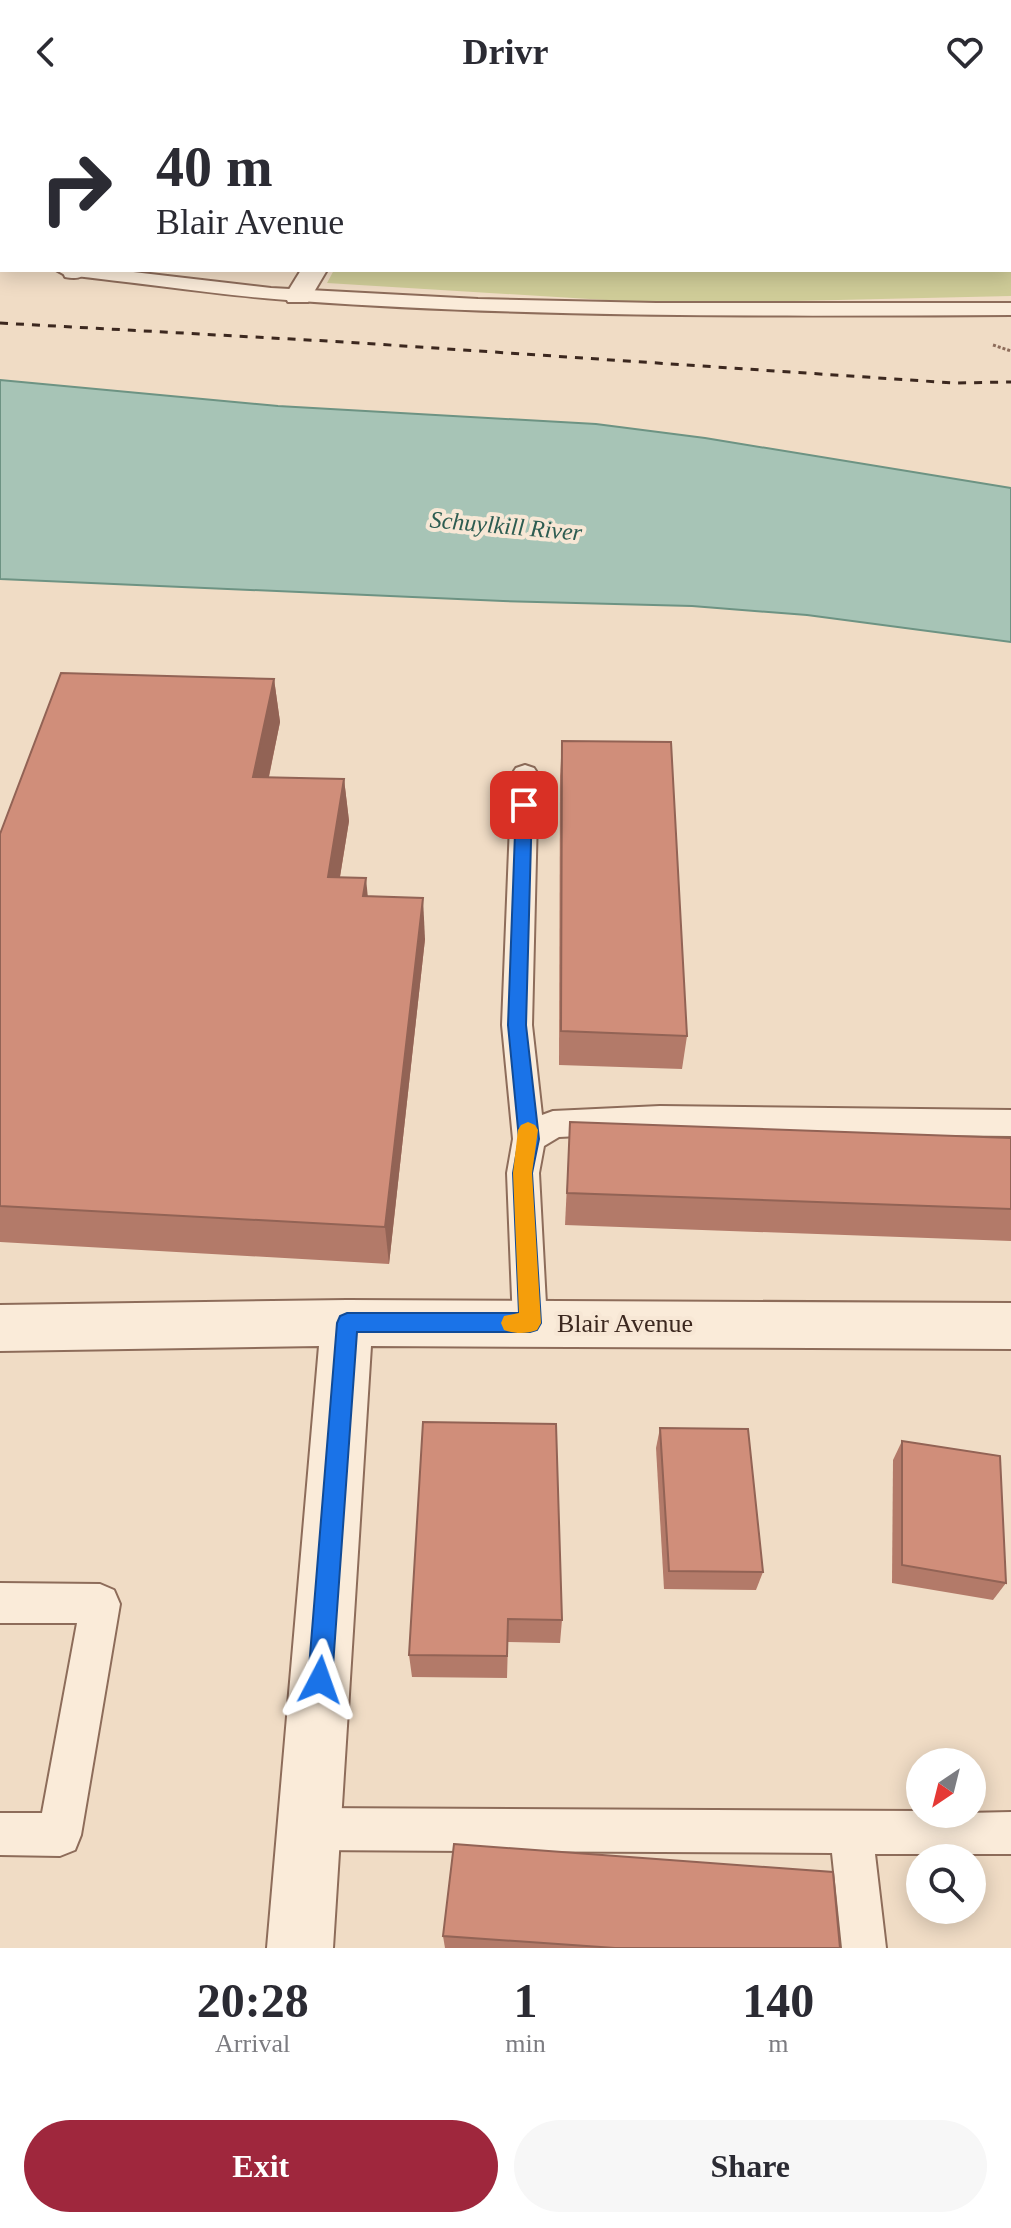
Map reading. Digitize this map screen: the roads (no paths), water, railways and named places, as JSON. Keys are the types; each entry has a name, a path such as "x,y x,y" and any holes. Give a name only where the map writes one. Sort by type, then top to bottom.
{"street":[{"path":"298,296 313,272"},
{"path":"300,1948 347,1323"},
{"name":"Blair Avenue","path":"0,1328 347,1323 1011,1326"}],"lane":[{"path":"88,272 183,286 458,305 722,311 1011,309"},
{"path":"525,774 517,1025 529,1139 523,1173 530,1323"},
{"path":"529,1139 553,1124 660,1119 1011,1123"},
{"path":"0,1603 100,1604 60,1835 0,1834"},
{"path":"308,1829 1011,1833"},
{"path":"851,1833 864,1948"}],"water":[{"name":"Schuylkill River","path":"0,380 278,406 596,424 705,438 1011,488 1011,642 807,615 692,606 0,579"}],"railway":[{"path":"0,323 345,342 954,383 1011,382"}]}
